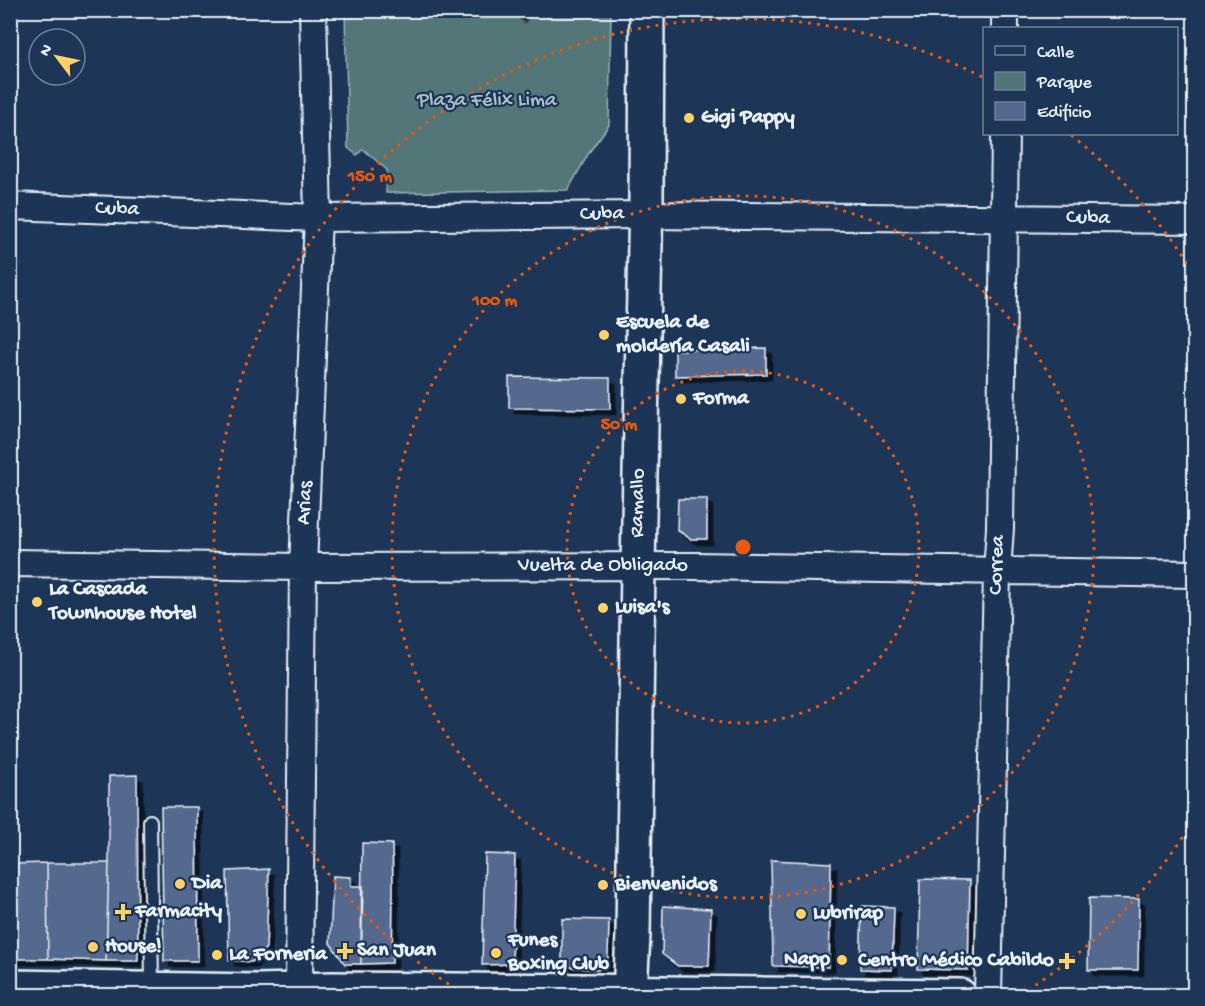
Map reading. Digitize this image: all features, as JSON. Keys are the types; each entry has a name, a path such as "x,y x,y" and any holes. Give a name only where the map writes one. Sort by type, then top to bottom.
{"street":[{"name":"Arias","path":"298,993 303,567 318,218 313,10"},
{"name":"Ramallo","path":"630,994 633,935 647,10"},
{"path":"1005,10 1005,27"},
{"name":"Correa","path":"988,996 997,572 1000,528 1005,135"},
{"name":"Cuba","path":"10,206 318,218 645,214 1194,220"},
{"name":"Vuelta de Obligado","path":"10,563 303,567 638,566 1194,574"},
{"path":"10,987 298,993 586,990 630,994 960,996"}],"lane":[{"path":"150,821 152,989"}],"green space":[{"name":"Plaza Félix Lima","path":"345,11 611,11 609,125 590,151 568,190 386,193 387,170 363,149 357,155 348,148"}],"building":[{"path":"511,10 524,10 519,17"},
{"path":"766,348 766,374 675,376 675,350"},
{"path":"509,377 610,378 610,409 509,408"},
{"path":"678,499 707,499 707,539 691,539 677,530"},
{"name":"Farmacity","path":"137,775 138,961 106,961 109,776"},
{"name":"Dia","path":"161,807 197,807 198,961 164,961"},
{"path":"362,843 392,844 392,963 361,964"},
{"path":"485,854 515,855 512,964 482,965"},
{"name":"Lubrirap","path":"771,860 831,863 829,967 773,966"},
{"path":"47,863 109,863 106,961 48,959"},
{"path":"47,863 48,959 10,959 10,864"},
{"path":"269,869 266,948 252,962 229,960 227,871"},
{"path":"333,876 351,877 351,886 363,886 361,964 345,964 330,943"},
{"path":"920,879 970,880 968,970 918,969"},
{"path":"1089,898 1139,899 1138,970 1088,970"},
{"path":"663,906 711,909 709,966 678,966 662,954"},
{"path":"862,906 894,907 892,970 860,969"},
{"path":"562,919 609,920 606,964 598,970 562,966"}],"place":[{"name":"Gigi Pappy","path":"689,118"},
{"name":"Escuela de moldería Casali","path":"604,335"},
{"name":"Forma","path":"681,399"},
{"name":"La Cascada Townhouse Hotel","path":"37,602"},
{"name":"Luisa's","path":"603,608"},
{"name":"Dia","path":"180,884"},
{"name":"Bienvenidos","path":"603,885"},
{"name":"Farmacity","path":"123,912"},
{"name":"Lubrirap","path":"801,914"},
{"name":"House!","path":"93,947"},
{"name":"San Juan","path":"345,951"},
{"name":"Funes Boxing Club","path":"496,953"},
{"name":"La Forneria","path":"217,955"},
{"name":"Napp","path":"842,960"},
{"name":"Centro Médico Cabildo","path":"1067,961"}]}
